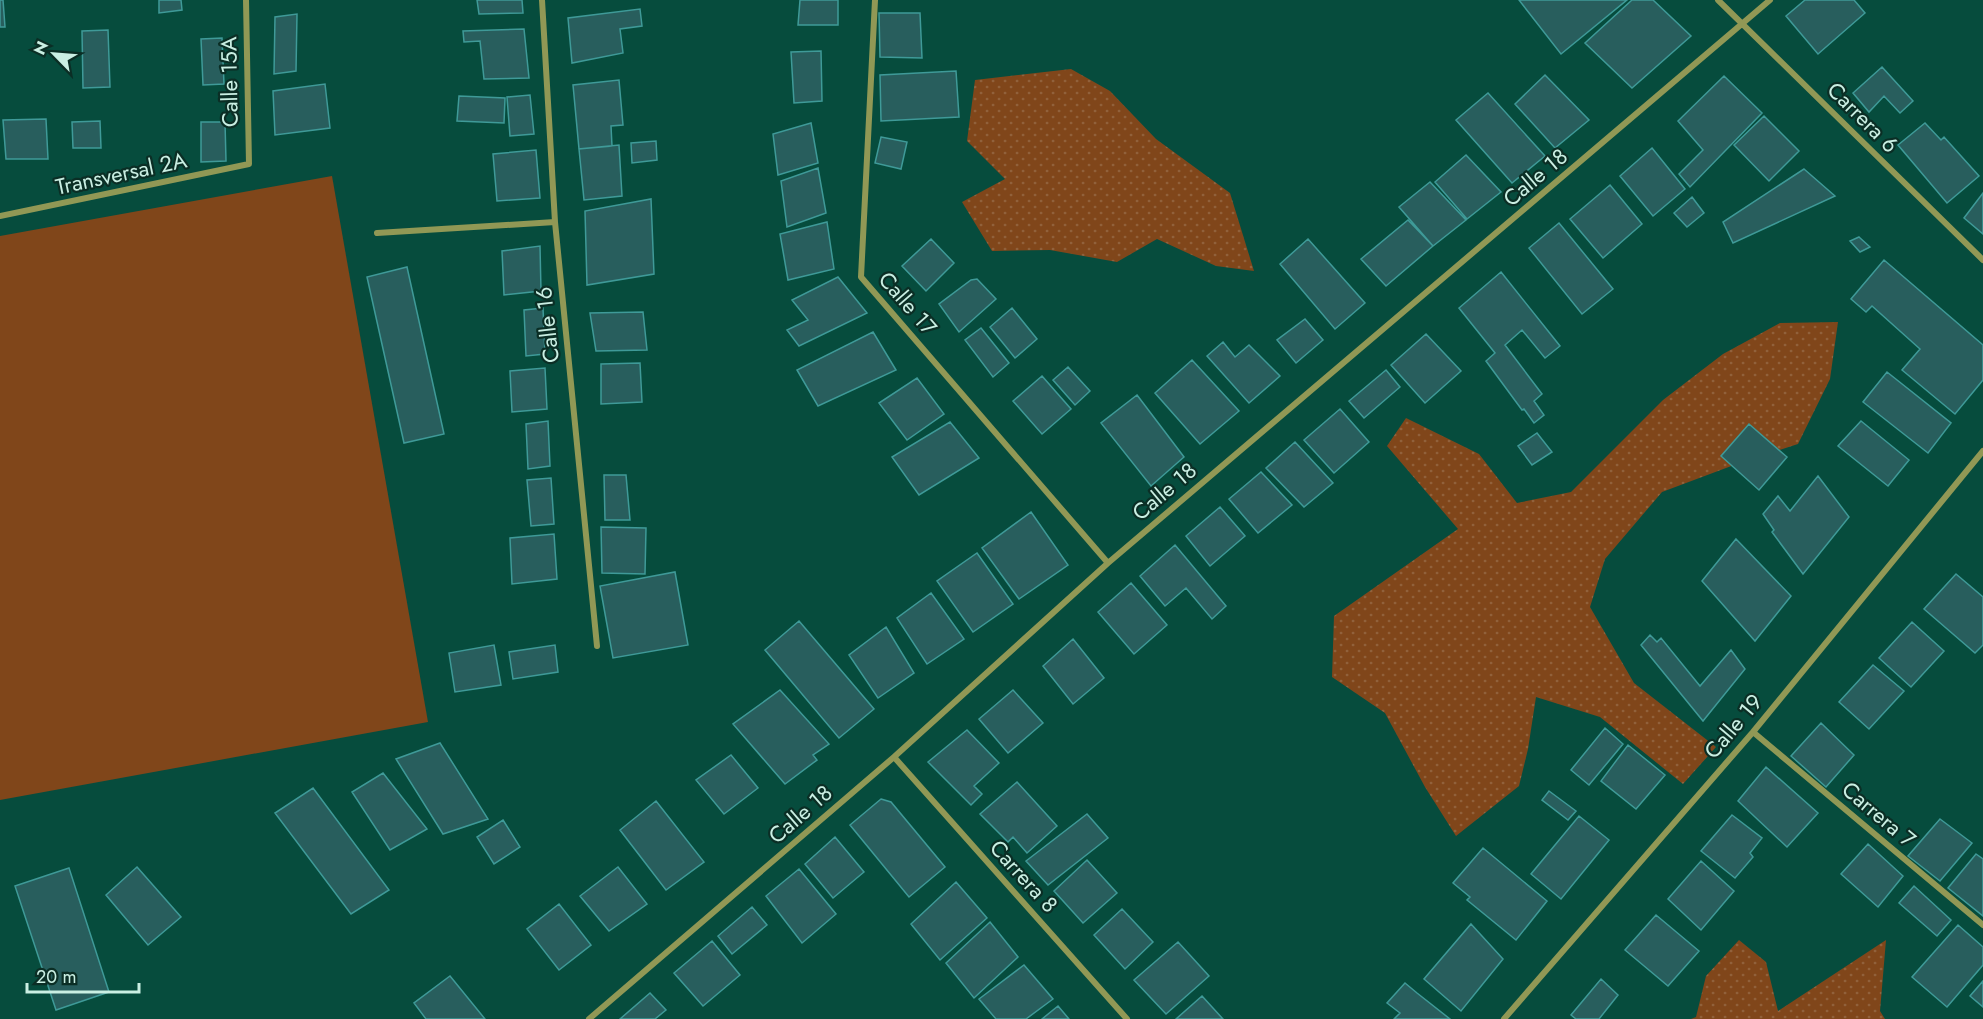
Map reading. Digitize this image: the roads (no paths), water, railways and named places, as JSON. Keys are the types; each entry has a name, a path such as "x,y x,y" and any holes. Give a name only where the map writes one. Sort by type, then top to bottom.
{"street":[{"name":"Calle 15A","path":"246,0 249,164"},
{"name":"Calle 16","path":"542,0 555,222 597,646"},
{"name":"Calle 17","path":"875,0 861,277 1108,563"},
{"name":"Carrera 6","path":"1718,0 1983,260"},
{"name":"Calle 18","path":"590,1019 894,757 1108,563 1770,0"},
{"name":"Transversal 2A","path":"0,216 249,164"},
{"path":"377,233 555,222"},
{"name":"Calle 19","path":"1504,1019 1753,732 1983,451"},
{"name":"Carrera 7","path":"1753,732 1983,925"},
{"name":"Carrera 8","path":"894,757 1127,1019"}]}
